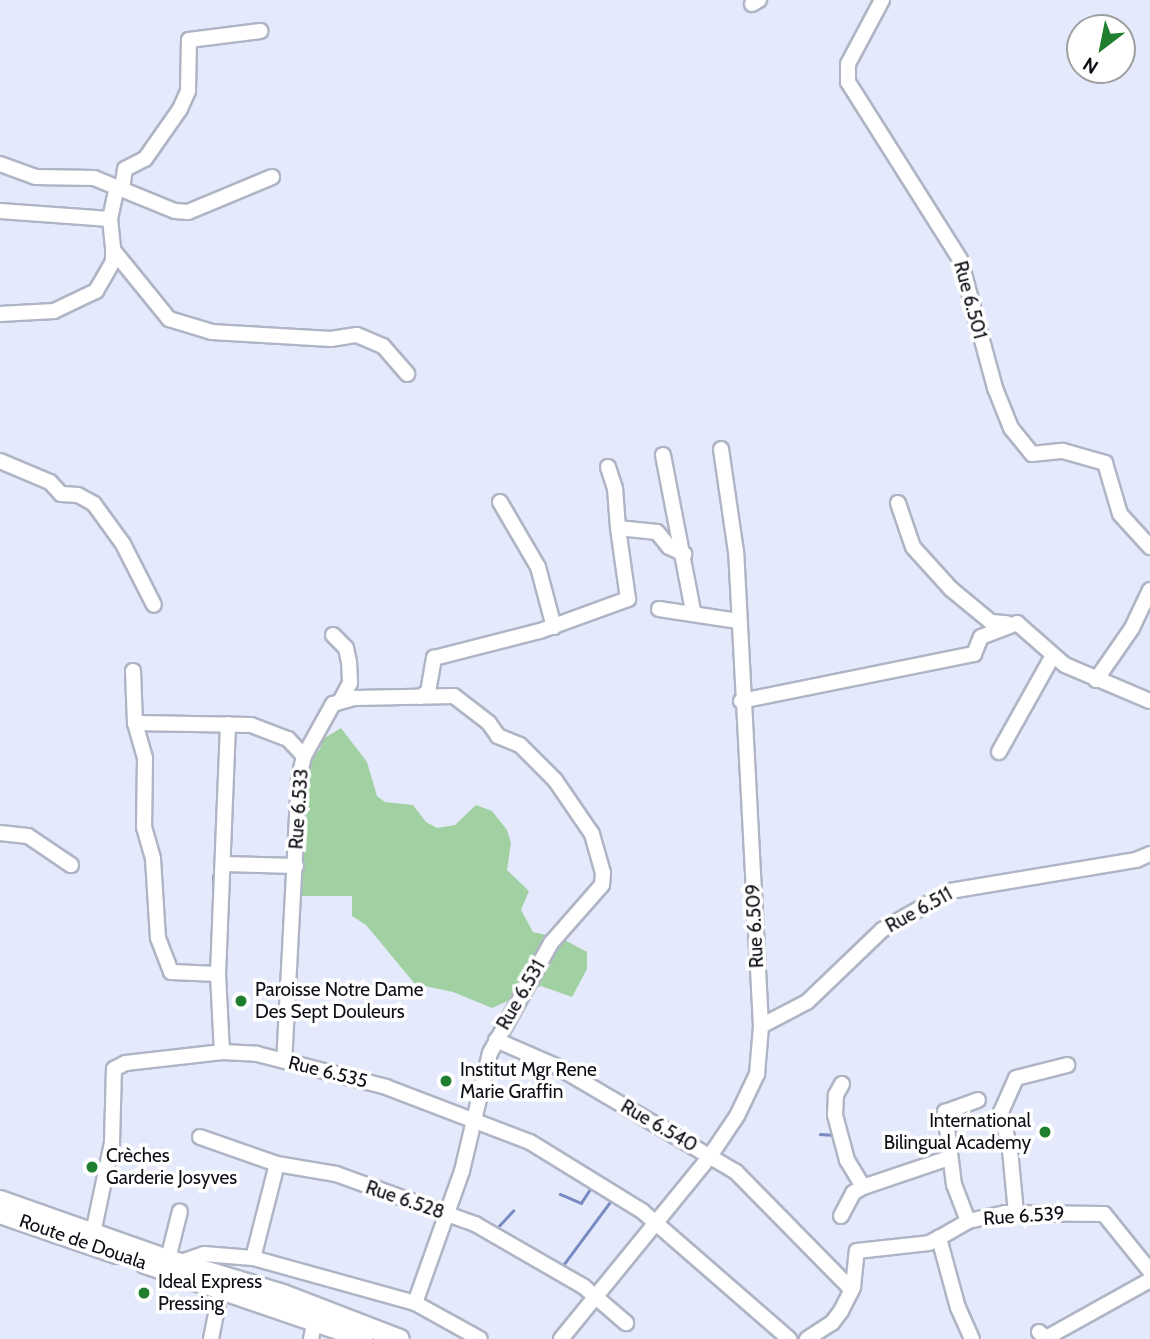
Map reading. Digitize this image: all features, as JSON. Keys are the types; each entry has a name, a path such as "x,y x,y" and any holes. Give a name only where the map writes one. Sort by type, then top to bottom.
{"main road":[{"path":"1,1212 93,1233 175,1266 283,1294 400,1339"},
{"name":"Route de Douala","path":"1,1212 175,1266 221,1288 365,1339"}],"street":[{"name":"Rue 6.501","path":"882,0 848,64 848,82 960,259 984,352 1011,428 1032,454 1063,451 1105,463 1120,514 1150,547"},
{"path":"0,314 54,311 96,291 113,262 110,219 125,169 145,159 184,100 189,40 260,31"},
{"path":"0,164 35,177 94,178 175,211 188,212 272,177"},
{"path":"0,211 110,219"},
{"path":"113,250 169,319 212,332 331,340 357,335 383,346 407,374"},
{"name":"Rue 6.509","path":"561,1339 710,1156 752,1089 761,1026 741,701 736,552 721,449"},
{"path":"663,455 693,611"},
{"path":"0,461 50,482 61,494 78,495 94,504 122,544 154,605"},
{"path":"333,635 346,648 349,662 349,683 341,701 419,697 428,692 434,658 554,627 628,599 615,488 608,467"},
{"path":"500,502 538,567 554,627"},
{"path":"898,503 913,547 951,589 991,622 1023,626 1052,657 1096,680 1150,701"},
{"path":"618,528 657,532 669,547 684,554"},
{"path":"1096,680 1132,628 1150,590"},
{"path":"659,609 693,611 738,621"},
{"path":"741,701 974,654 981,637 1008,623"},
{"path":"999,752 1052,657"},
{"path":"133,671 135,723 145,758 144,827 153,859 154,914 166,967 177,974 218,974"},
{"name":"Rue 6.531","path":"415,1303 470,1145 472,1119 496,1040 551,943 594,897 603,873 592,834 555,780 520,745 498,736 489,723 454,696 419,697"},
{"name":"Rue 6.533","path":"284,1062 299,778 304,756 333,704 341,701"},
{"path":"135,723 251,725 288,739 304,756"},
{"path":"222,1052 218,974 228,724"},
{"path":"0,833 27,835 71,866"},
{"name":"Rue 6.511","path":"761,1026 807,1002 882,930 942,894 969,885 1136,860 1150,854"},
{"path":"223,864 296,866"},
{"name":"Rue 6.540","path":"496,1040 556,1066 710,1156 758,1190 852,1290"},
{"name":"Rue 6.535","path":"93,1233 112,1143 114,1069 126,1063 181,1055 241,1051 386,1087 472,1119 553,1154 656,1222 789,1339"},
{"path":"1016,1213 1001,1112 1016,1079 1067,1065"},
{"path":"842,1084 836,1095 835,1115 847,1160 863,1187"},
{"path":"968,1221 959,1202 949,1158 945,1112 978,1100"},
{"name":"Rue 6.528","path":"200,1137 277,1164 336,1174 491,1232 596,1296 625,1323"},
{"path":"841,1216 846,1202 863,1187 949,1158"},
{"path":"253,1258 277,1164"},
{"path":"180,1211 175,1266 204,1254 253,1258 415,1303 480,1339"},
{"name":"Rue 6.539","path":"852,1290 860,1249 929,1243 968,1221 1016,1213 1110,1217 1150,1271"},
{"path":"939,1238 958,1308 972,1339"},
{"path":"1039,1332 1046,1338 1150,1280"},
{"path":"211,1339 221,1288"},
{"path":"807,1339 832,1323 852,1290"},
{"path":"311,1339 315,1320"}],"green space":[{"path":"341,728 367,762 377,796 385,802 413,805 426,822 437,828 455,825 476,805 492,811 507,830 511,843 507,870 529,891 521,910 533,932 563,939 587,952 587,969 572,997 541,986 492,1008 453,992 415,984 366,925 352,916 352,896 301,896 304,766 320,749 323,739"}],"waterway":[{"path":"213,903 213,876 218,875"},
{"path":"820,1134 834,1135"},
{"path":"560,1194 581,1203 592,1186"},
{"path":"561,1268 613,1198"},
{"path":"496,1229 513,1211"}],"place":[{"name":"Paroisse Notre Dame Des Sept Douleurs","path":"241,1001"},
{"name":"Institut Mgr Rene Marie Graffin","path":"446,1081"},
{"name":"International Bilingual Academy","path":"1045,1132"},
{"name":"Crèches Garderie Josyves","path":"92,1167"},
{"name":"Ideal Express Pressing","path":"144,1293"}]}
